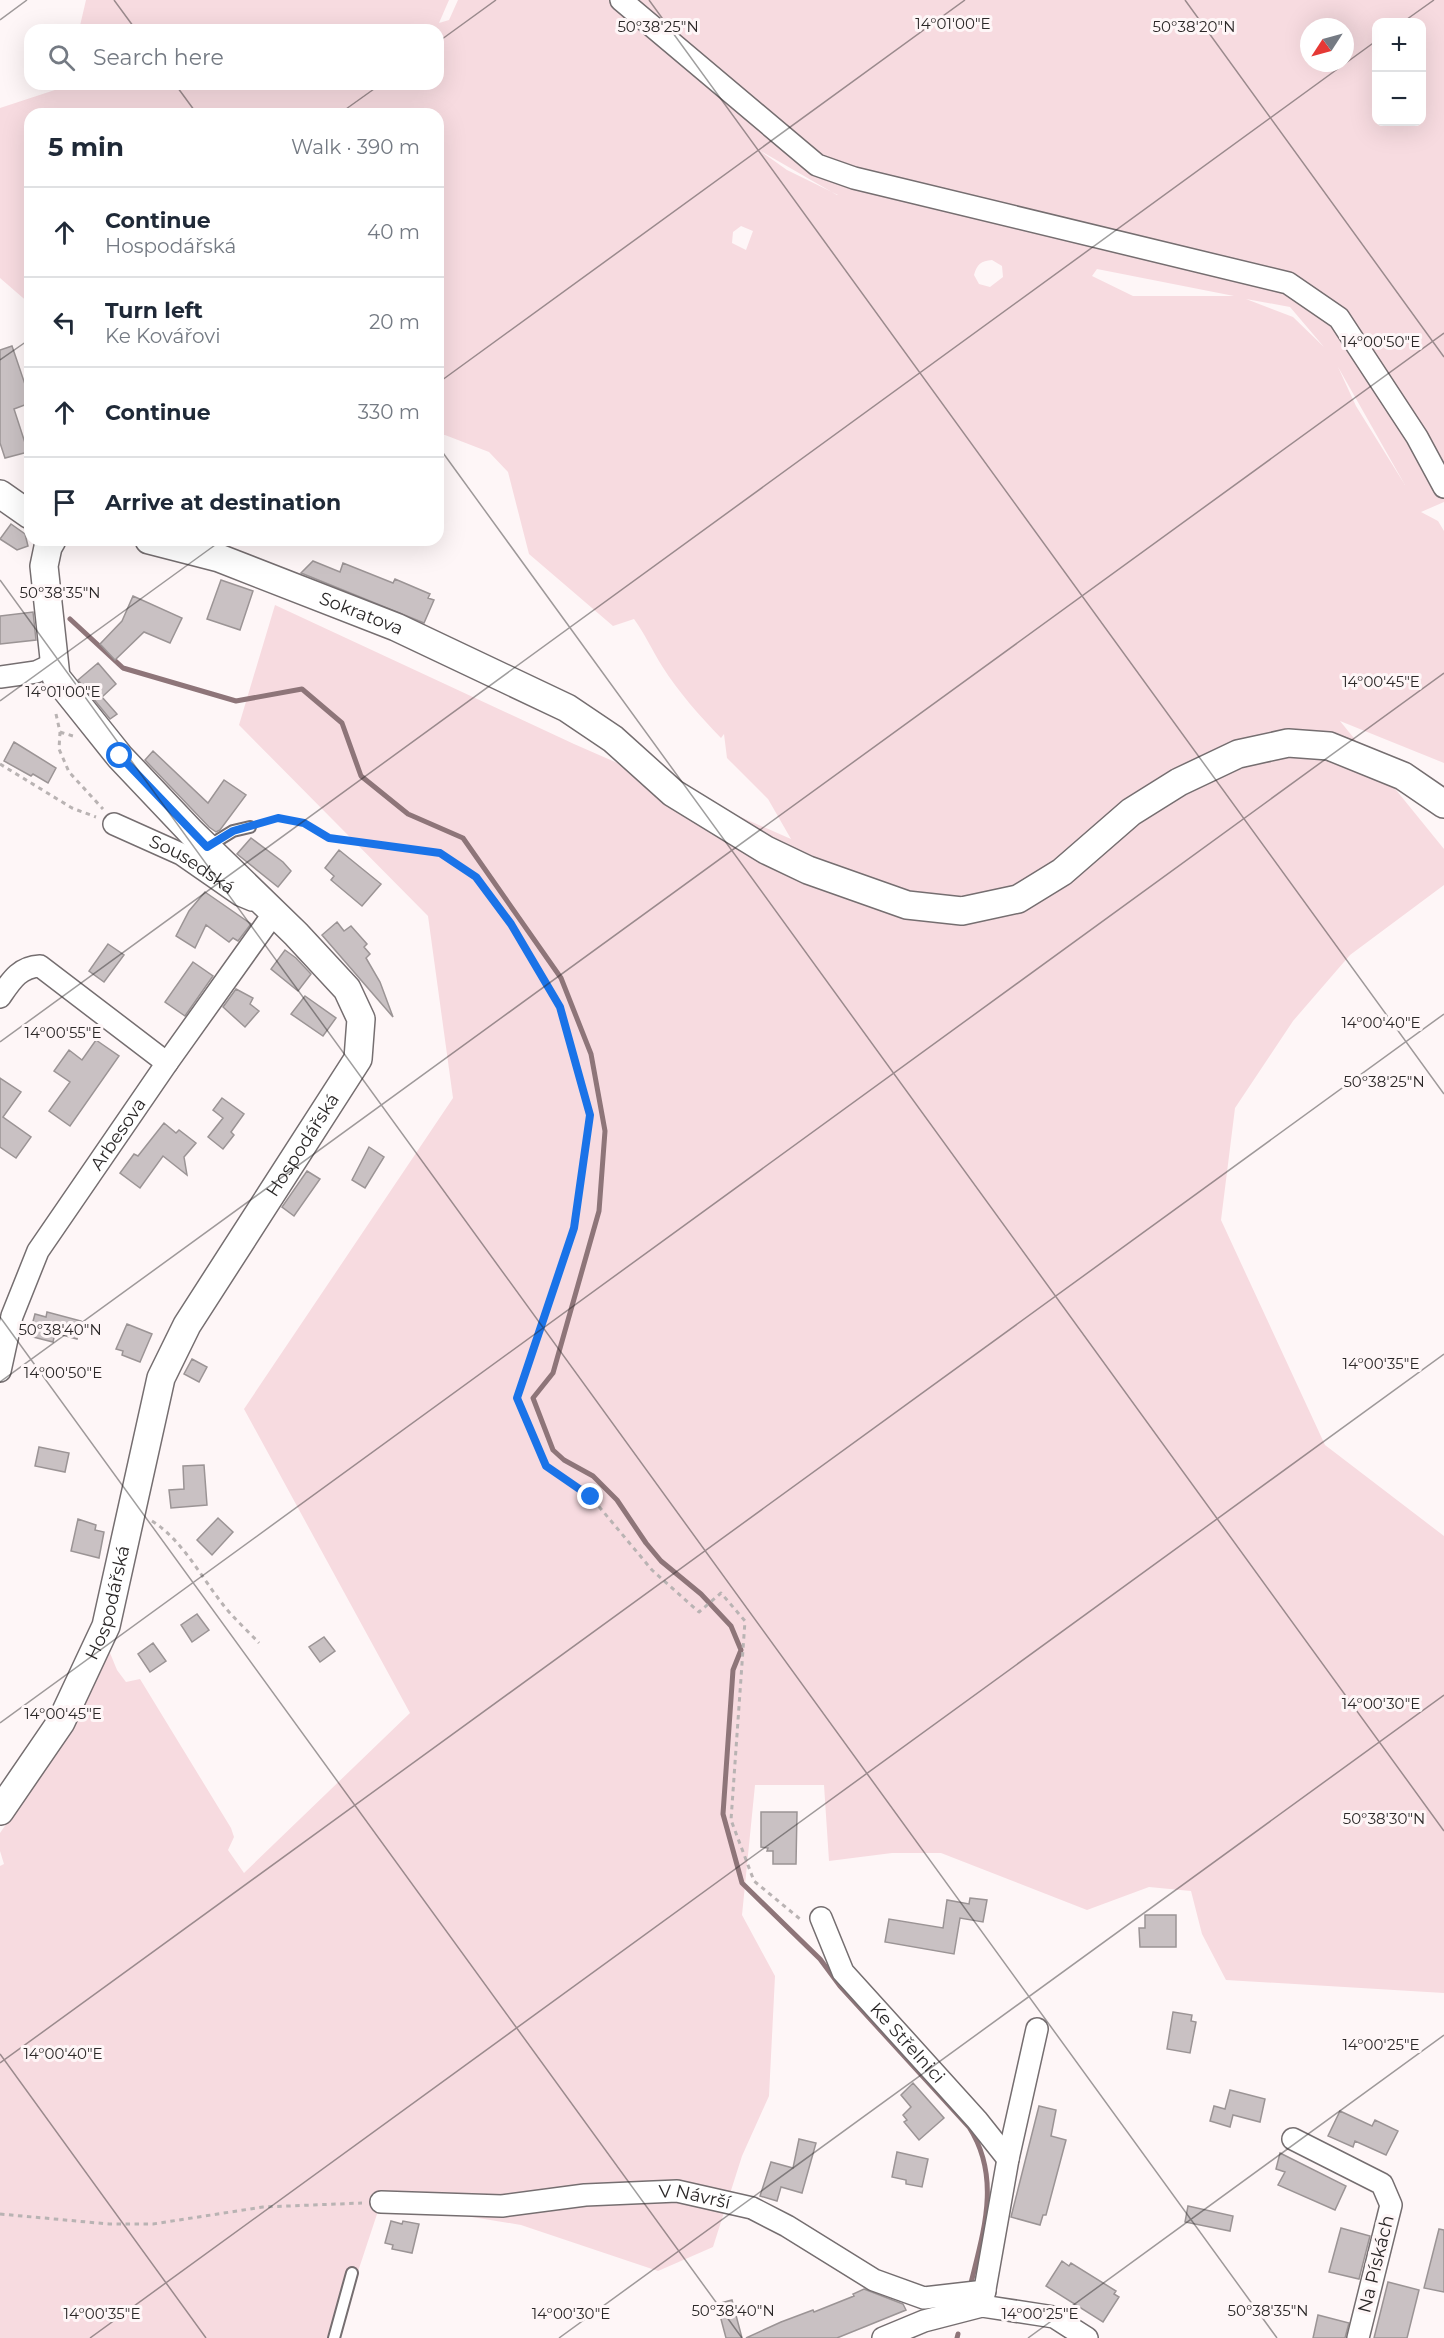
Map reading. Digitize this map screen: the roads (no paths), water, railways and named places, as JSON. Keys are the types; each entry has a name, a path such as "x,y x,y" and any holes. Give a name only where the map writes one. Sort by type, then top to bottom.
{"street":[{"path":"621,0 817,165 854,178 1288,284 1339,318 1417,437 1444,487"},
{"path":"0,494 24,511"},
{"name":"Hospodářská","path":"4,1797 61,1722 106,1626 161,1378 187,1324 358,1059 361,1019 347,989 120,756 56,677 44,566 49,546"},
{"name":"Sokratova","path":"172,546 219,558 396,627 567,708 612,739 673,793 766,850 808,870 907,905 962,911 1018,899 1062,872 1131,812 1179,782 1238,754 1288,743 1329,746 1403,776 1444,804"},
{"path":"0,677 36,672 55,663"},
{"name":"Sousedská","path":"114,824 181,854 240,895 272,911"},
{"name":"Arbesova","path":"0,1371 12,1316 38,1251 272,911"},
{"path":"0,997 17,973 30,966 40,966 167,1063"},
{"name":"Ke Střelnici","path":"812,1920 843,1972 976,2120 1008,2159"},
{"path":"984,2299 1008,2159 1037,2029"},
{"name":"Na Pískách","path":"1293,2139 1382,2184 1391,2205 1358,2338"},
{"name":"V Návrší","path":"381,2202 502,2206 585,2195 677,2191 752,2208 787,2226 874,2280 924,2298 984,2299"},
{"path":"884,2338 984,2299 1054,2317 1087,2338"}],"lane":[{"path":"207,847 233,831 250,827"},
{"path":"334,2338 352,2273"}],"waterway":[{"path":"70,619 123,668 236,701 302,689 342,723 361,776 408,814 463,838 561,978 591,1054 605,1131 599,1211 553,1373 533,1398 553,1450 564,1460 593,1476 617,1500 661,1561 701,1594 731,1626 741,1650 733,1670 723,1814 742,1883 820,1959 840,1986 969,2127 979,2146 985,2166 987,2186 984,2226 970,2287"},
{"path":"957,2338 958,2334"}]}
